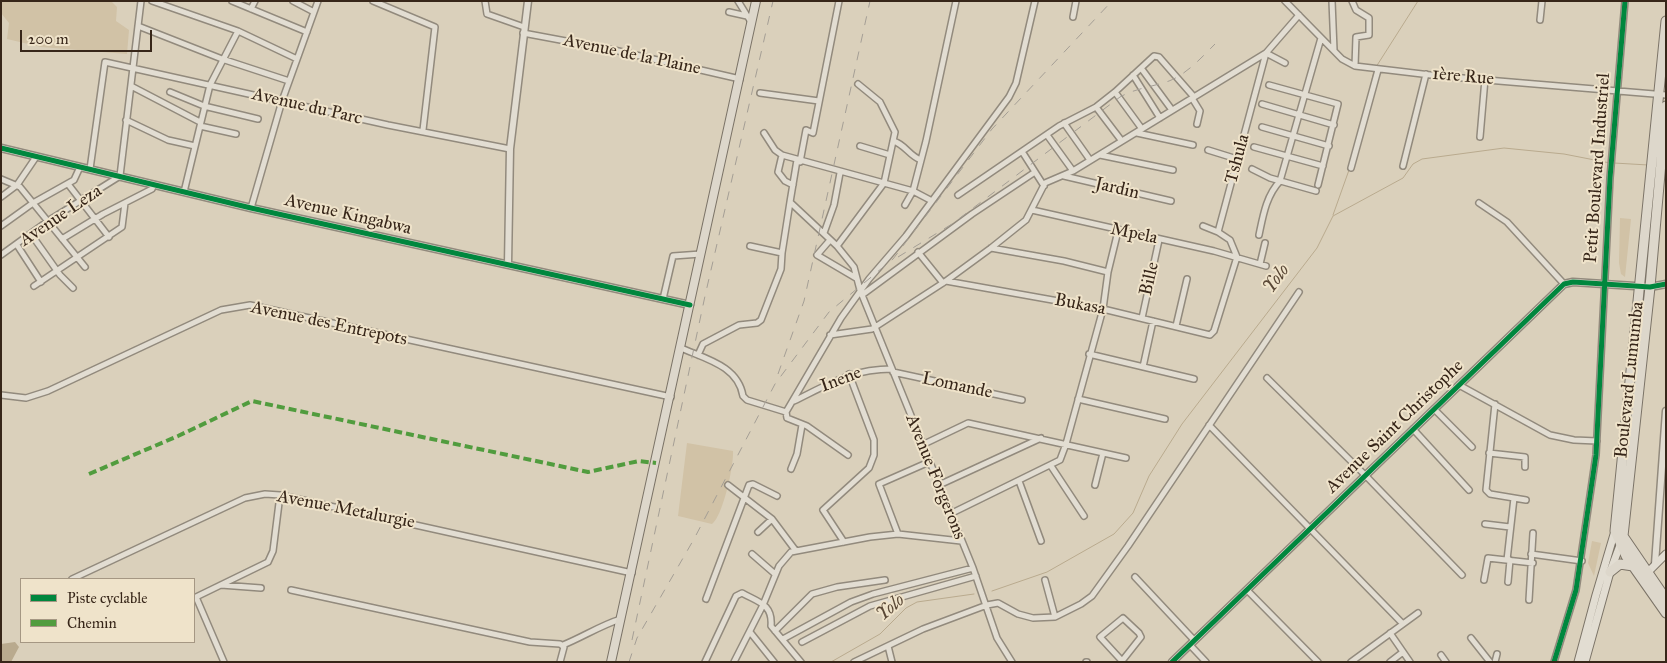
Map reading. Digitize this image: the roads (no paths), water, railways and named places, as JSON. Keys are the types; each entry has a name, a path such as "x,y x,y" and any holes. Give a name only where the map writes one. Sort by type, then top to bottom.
{"highway":[{"name":"Boulevard Lumumba","path":"1620,537 1640,286 1657,157 1666,21"},
{"name":"Boulevard Lumumba","path":"1657,157 1666,106"},
{"name":"Boulevard Lumumba","path":"1620,537 1650,287 1655,176"},
{"path":"1620,537 1634,554 1666,613"},
{"path":"1620,537 1632,566"},
{"path":"1610,572 1620,564 1632,566 1644,575 1666,599"}],"main road":[{"path":"611,662 740,79 749,19 756,1"},
{"name":"Boulevard Lumumba","path":"1584,662 1620,537"},
{"name":"Boulevard Lumumba","path":"1578,662 1596,595 1620,537"},
{"path":"1644,575 1666,554"}],"street":[{"path":"120,176 141,1"},
{"path":"152,1 238,31 297,59"},
{"path":"232,1 307,32"},
{"path":"252,9 255,1"},
{"path":"294,1 314,12"},
{"path":"251,208 282,101 318,1"},
{"path":"373,1 435,27 423,130"},
{"name":"Avenue de la Plaine","path":"485,1 486,14 523,30 740,79"},
{"path":"508,264 510,149 528,1"},
{"path":"738,1 749,19"},
{"path":"698,355 703,344 739,325 757,323 761,320 779,274 793,185 806,130 813,133 839,1"},
{"path":"904,205 913,191 921,160 956,1"},
{"path":"848,455 817,432 787,418 786,412 830,336 901,243 1012,90 1035,1"},
{"path":"1073,17 1076,1"},
{"path":"1285,1 1342,59 1355,66 1356,36 1370,35 1370,24 1368,18 1356,10 1352,1"},
{"path":"1332,1 1334,50"},
{"path":"1540,20 1542,1"},
{"name":"Petit Boulevard Industriel","path":"1554,662 1576,590 1582,561 1597,440 1611,157 1625,1"},
{"path":"729,12 749,19"},
{"path":"830,336 875,327 944,282 1026,220 1044,186 1100,155 1121,140 1266,53 1299,15"},
{"path":"138,26 222,59 289,81"},
{"path":"184,192 210,85 238,31"},
{"path":"1259,235 1264,211 1272,191 1280,181 1321,38"},
{"path":"1266,53 1285,63"},
{"name":"Tshula","path":"1218,232 1266,53"},
{"path":"958,196 1064,123 1096,107 1154,56 1159,57 1193,97 1200,111 1197,124"},
{"name":"Avenue du Parc","path":"90,169 105,62 388,125 423,130 510,149"},
{"name":"1ère Rue","path":"1355,66 1662,95"},
{"path":"1141,68 1172,110"},
{"path":"1351,168 1377,69"},
{"path":"1403,166 1426,74"},
{"path":"1132,75 1160,118"},
{"path":"1480,137 1485,79"},
{"path":"837,246 884,183 893,141 894,127 880,102 858,84"},
{"path":"1269,85 1338,104 1318,185"},
{"path":"131,86 200,124 236,134"},
{"path":"170,92 204,106 258,119"},
{"path":"1115,92 1142,129"},
{"path":"760,93 819,101"},
{"path":"1262,104 1334,125"},
{"path":"1096,107 1121,140"},
{"path":"126,120 168,140 195,146"},
{"path":"1064,123 1090,160"},
{"path":"1262,127 1328,146"},
{"path":"764,132 775,150 782,155 913,191 932,200"},
{"path":"1137,132 1193,145"},
{"name":"Jardin","path":"1047,135 1073,171"},
{"path":"893,141 900,143 912,157 921,160"},
{"path":"860,146 890,155"},
{"path":"1254,147 1323,166"},
{"name":"Avenue Kingabwa","path":"1,148 251,208 690,305"},
{"path":"1208,150 1237,159"},
{"path":"1023,153 1044,186"},
{"path":"782,155 778,172 786,181 793,185"},
{"path":"1100,155 1173,170"},
{"path":"1,197 17,185 36,157"},
{"path":"1,226 33,203 74,180 80,167"},
{"path":"1252,169 1280,181 1316,191"},
{"path":"824,233 834,205 840,172"},
{"path":"861,293 1035,172"},
{"name":"Avenue Leza","path":"1,255 48,221 120,176"},
{"name":"Jardin","path":"1064,176 1171,201"},
{"path":"1,179 17,185 85,267"},
{"path":"68,184 109,237"},
{"path":"62,239 152,189 154,185"},
{"name":"Avenue Forgerons","path":"790,202 837,246 854,267 861,293 973,568 997,638 1012,662"},
{"path":"34,286 122,227 125,203"},
{"path":"1479,203 1507,222 1564,284 1573,282 1604,283 1650,287 1666,284"},
{"name":"Mpela","path":"1032,210 1237,257 1263,265 1265,243"},
{"path":"1203,226 1218,232 1230,240 1237,257"},
{"path":"950,514 1060,460 1102,309 1108,272 1118,231"},
{"path":"31,234 73,288"},
{"path":"830,240 817,255 856,278"},
{"name":"Bille","path":"1142,318 1159,240"},
{"path":"16,246 41,282"},
{"path":"750,246 782,253"},
{"path":"991,248 1064,261 1108,272"},
{"path":"918,252 944,282"},
{"path":"663,299 673,256 701,254"},
{"name":"Bukasa","path":"944,282 1102,309 1212,333 1237,257"},
{"path":"1176,326 1187,279"},
{"name":"Avenue Saint Christophe","path":"1172,662 1308,528 1564,284"},
{"path":"854,662 923,629 987,605 998,603 1018,614 1033,618 1055,617 1081,604 1100,585 1299,292"},
{"name":"Avenue des Entrepots","path":"1,394 26,398 48,391 221,310 250,305 671,397"},
{"path":"1143,367 1153,321"},
{"path":"681,348 721,365 734,375 741,386 743,396 748,400 786,412"},
{"path":"1089,354 1194,379"},
{"name":"Inene","path":"793,401 849,374 867,370 892,370"},
{"name":"Lomande","path":"892,370 1022,400"},
{"path":"844,542 823,510 869,468 874,455 874,440 849,374"},
{"path":"1267,378 1462,575"},
{"path":"1459,385 1550,435 1597,440"},
{"path":"1078,399 1165,419"},
{"path":"1495,404 1489,453 1487,493 1526,500"},
{"path":"1434,409 1472,447"},
{"path":"1654,564 1666,411"},
{"path":"922,445 968,423 1126,458"},
{"path":"791,468 802,425"},
{"path":"1209,425 1402,623"},
{"path":"1413,429 1470,490"},
{"path":"938,485 1042,438"},
{"path":"1095,485 1103,453"},
{"path":"1489,453 1524,457 1525,467"},
{"path":"898,534 879,484 929,462"},
{"path":"1051,466 1084,516"},
{"path":"1019,481 1041,541"},
{"path":"706,599 749,485 753,484 778,496"},
{"path":"728,485 772,519 796,550"},
{"name":"Avenue Metalurgie","path":"74,578 245,498 265,494 280,495 632,573"},
{"path":"224,662 195,598 265,564 270,558 280,495"},
{"path":"1508,582 1510,527 1514,498"},
{"path":"758,532 772,519"},
{"path":"1485,524 1510,527"},
{"path":"1530,600 1533,533"},
{"path":"734,662 763,605 775,574 785,557 796,550 898,534 962,541"},
{"path":"752,554 775,574"},
{"path":"1531,554 1582,561"},
{"path":"1484,580 1487,559 1533,563"},
{"path":"783,639 851,602 873,594 973,568"},
{"path":"802,642 870,606 976,576"},
{"path":"1135,577 1206,662"},
{"path":"775,631 812,594 836,587 885,580"},
{"path":"1045,580 1055,617"},
{"path":"220,585 261,588"},
{"path":"291,590 530,642 563,645 587,636 606,623 622,618"},
{"path":"1247,590 1318,662"},
{"path":"705,662 737,594 742,593 771,612 771,626 801,662"},
{"path":"1351,662 1418,612"},
{"path":"1123,618 1139,632 1141,637 1123,661 1100,637 1123,618"},
{"path":"750,632 773,661"},
{"path":"1390,632 1410,662"},
{"path":"1471,638 1490,662"},
{"path":"560,662 563,645"},
{"path":"888,646 892,662"},
{"path":"1390,662 1403,652"},
{"path":"1495,662 1497,654"},
{"path":"1441,655 1446,662"}],"waterway":[{"path":"1376,67 1418,1"},
{"path":"1369,93 1374,71"},
{"name":"Yolo","path":"992,591 1047,572 1114,534 1133,513 1149,476 1182,424 1317,248 1333,216 1403,178 1413,164 1422,159 1504,148 1564,154 1610,163"},
{"name":"Yolo","path":"1614,163 1648,165"},
{"path":"1333,215 1349,170"},
{"name":"Yolo","path":"831,662 880,634 906,608 917,602 974,594"}],"railway":[{"path":"632,640 705,296 773,1"},
{"path":"778,374 804,301 870,1"},
{"path":"629,662 637,638 694,539 775,384 829,312 893,259 992,129 1112,1"},
{"path":"898,257 952,224 1120,97 1176,78 1194,65 1215,44"}]}
